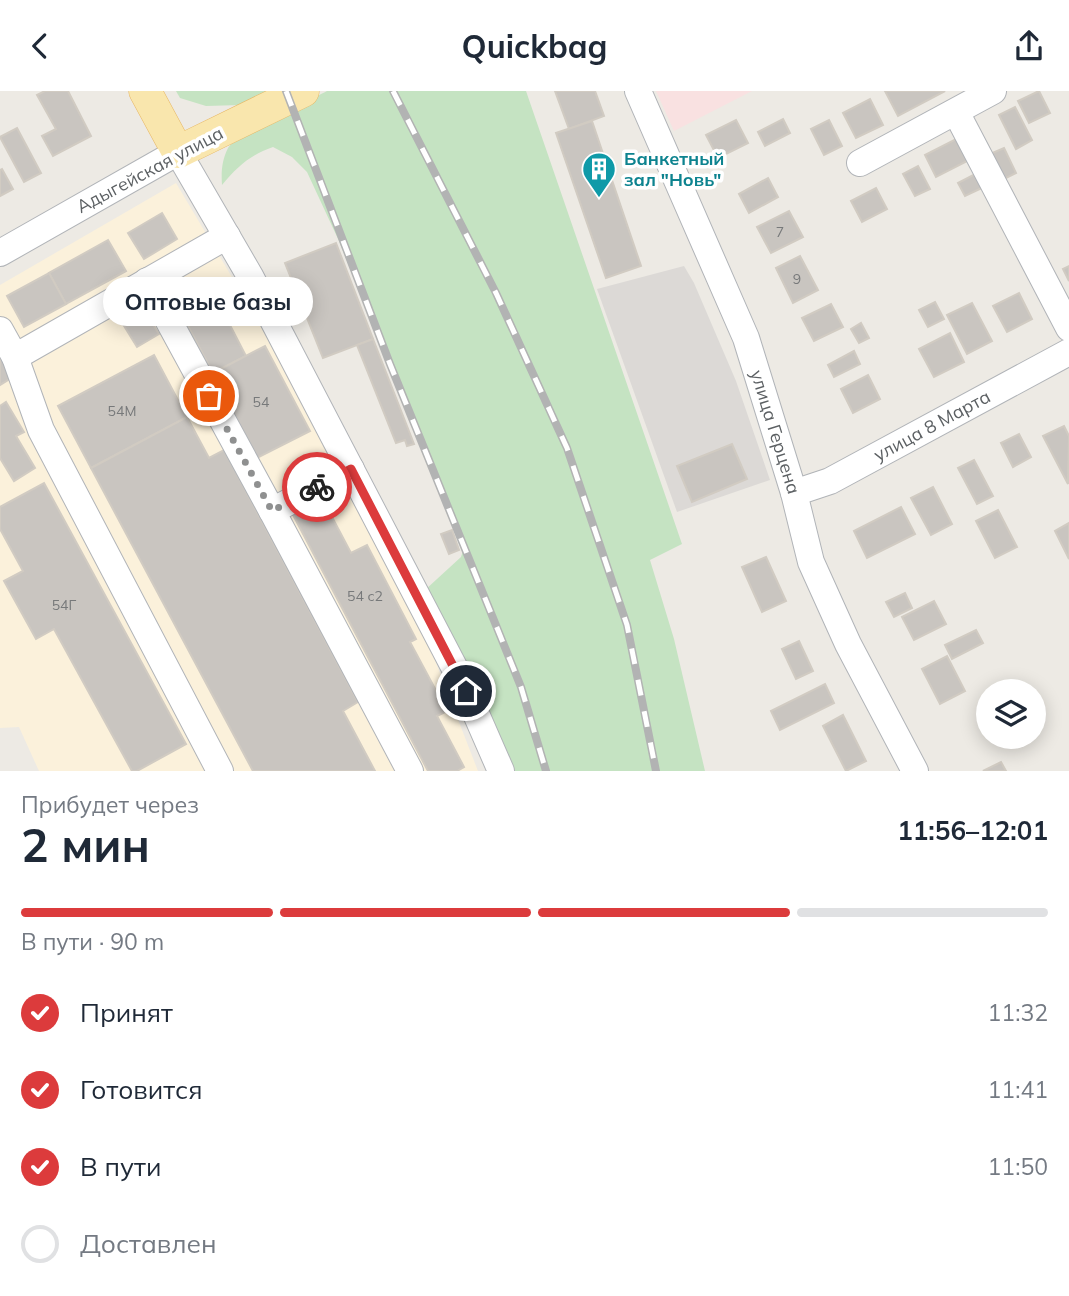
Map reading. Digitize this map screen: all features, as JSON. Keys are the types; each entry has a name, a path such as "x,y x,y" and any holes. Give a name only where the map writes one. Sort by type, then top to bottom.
{"main road":[{"path":"145,91 178,152"},
{"name":"Адыгейская улица","path":"178,152 303,91"}],"street":[{"name":"улица Герцена","path":"638,91 746,338 794,493 811,562 848,644 915,771"},
{"path":"860,163 993,91"},
{"path":"956,112 1069,328"},
{"path":"178,152 227,236 351,469 463,684 501,771"},
{"name":"Адыгейская улица","path":"0,253 178,152"},
{"path":"15,357 227,236"},
{"path":"147,281 410,771"},
{"path":"0,330 15,357 41,430 220,771"},
{"name":"улица 8 Марта","path":"794,493 830,481 1069,352"},
{"path":"272,511 351,469"}],"shaded area":[{"path":"656,91 752,91 674,131"},
{"path":"176,183 270,341 431,650 478,771 39,771 19,727 0,728 0,285"},
{"path":"684,266 694,283 736,381 770,480 677,512 597,289"}],"green space":[{"path":"176,91 269,91 241,105 206,106 180,98"},
{"path":"327,91 526,91 682,544 650,560 674,639 705,771 508,771 425,590 461,557 463,551 339,241 307,172 292,157 273,147 244,162 222,185 224,157 234,141 258,125"}],"building":[{"path":"45,91 68,91 91,136 53,156 42,136 56,129 37,95"},
{"path":"555,91 595,91 604,116 569,129"},
{"path":"885,91 945,91 898,116"},
{"path":"1039,91 1050,113 1029,123 1018,101"},
{"path":"870,99 883,125 856,138 843,113"},
{"path":"1015,107 1032,140 1016,149 999,115"},
{"path":"783,119 790,133 765,146 758,132"},
{"path":"736,120 748,143 718,158 706,135"},
{"path":"829,120 842,146 824,155 811,129"},
{"name":"Банкетный зал \"Новь\"","path":"592,121 641,266 606,278 556,133"},
{"path":"17,128 41,173 24,182 0,137"},
{"path":"960,137 971,159 936,177 925,155"},
{"path":"1004,148 1016,173 1004,179 990,154"},
{"path":"918,166 930,189 915,196 903,174"},
{"path":"2,169 13,189 0,196 0,170"},
{"path":"977,173 984,187 965,196 958,183"},
{"path":"768,178 778,197 749,213 739,194"},
{"path":"876,188 887,209 862,222 851,201"},
{"path":"789,211 803,237 771,253 757,227"},
{"path":"162,213 177,239 144,259 128,233"},
{"path":"108,240 126,271 66,304 49,273"},
{"path":"336,243 373,339 323,358 285,263"},
{"path":"800,256 818,290 793,303 776,268"},
{"path":"1069,266 1069,281 1063,269"},
{"path":"49,273 66,304 24,327 7,296"},
{"path":"197,288 205,303 216,298 246,356 213,373 188,326 179,297"},
{"path":"1019,293 1032,319 1007,332 993,306"},
{"path":"935,302 944,319 928,327 919,310"},
{"path":"139,303 159,334 137,347 118,316"},
{"path":"972,303 992,341 967,354 947,315"},
{"path":"831,304 843,327 814,341 802,318"},
{"path":"861,323 869,338 859,343 851,329"},
{"path":"950,333 964,362 934,377 919,349"},
{"path":"373,339 414,444 407,446 405,440 396,443 357,345"},
{"path":"265,346 310,431 257,458 213,373"},
{"path":"854,351 860,364 834,377 828,365"},
{"path":"154,355 187,417 91,468 58,406"},
{"path":"0,356 13,377 0,385"},
{"path":"868,375 880,399 853,413 841,389"},
{"path":"6,402 24,432 16,436 35,468 14,481 0,458 0,406"},
{"path":"187,417 209,458 224,450 358,702 343,711 375,771 253,771 91,468"},
{"path":"1064,426 1069,436 1068,484 1043,436"},
{"path":"1019,434 1031,457 1013,467 1001,443"},
{"path":"732,444 747,479 692,502 677,466"},
{"path":"974,460 993,496 977,504 958,468"},
{"path":"44,483 186,744 137,771 132,771 54,629 36,639 4,581 23,571 0,529 0,507"},
{"path":"933,487 952,524 931,535 911,498"},
{"path":"322,498 351,553 367,545 416,639 410,642 447,711 437,716 464,767 457,771 428,771 292,513"},
{"path":"901,507 915,534 867,558 854,531"},
{"path":"998,510 1017,547 995,558 976,521"},
{"path":"1069,523 1069,559 1055,531"},
{"path":"452,530 459,550 449,554 441,534"},
{"path":"766,557 786,601 762,612 742,567"},
{"path":"905,593 912,608 894,617 886,602"},
{"path":"934,601 946,624 914,640 902,617"},
{"path":"976,630 983,643 952,659 945,645"},
{"path":"799,641 813,671 796,679 782,649"},
{"path":"947,656 965,691 940,704 922,669"},
{"path":"825,684 834,703 780,730 771,711"},
{"path":"843,715 866,761 846,771 823,726"},
{"path":"1001,762 1006,771 983,771"}],"railway":[{"path":"286,91 390,364 521,687 546,771"},
{"path":"393,91 496,293 567,448 627,625 656,771"}],"way so far":[{"path":"209,396 272,511 317,487"}],"place":[{"name":"Банкетный зал \"Новь\"","path":"599,199"},
{"name":"Оптовые базы","path":"209,396"}],"route":[{"path":"317,487 351,469 466,691"}]}
